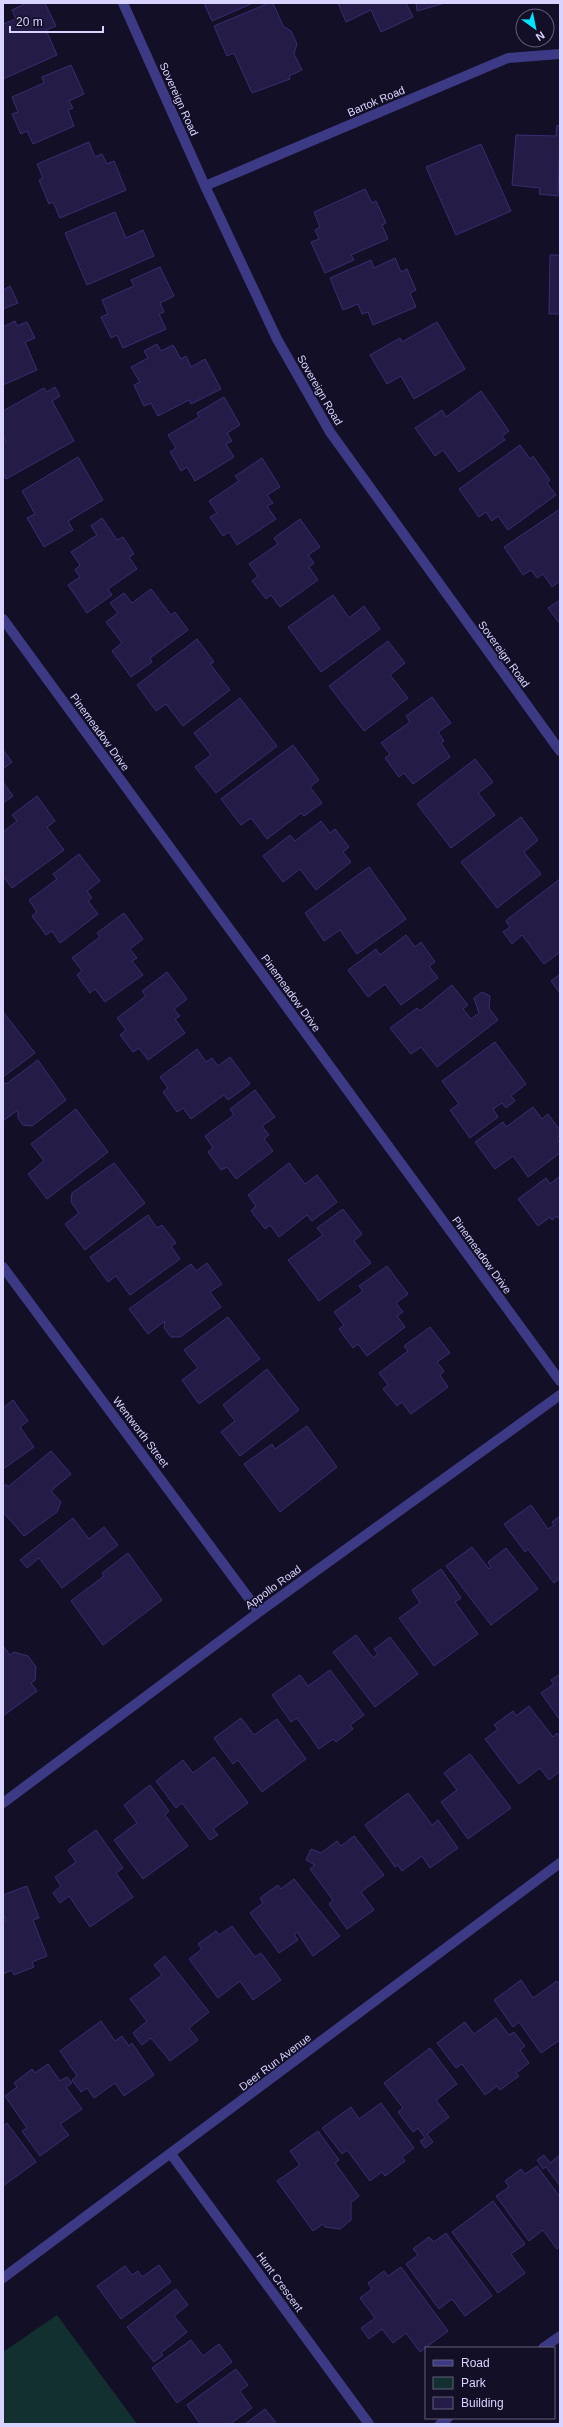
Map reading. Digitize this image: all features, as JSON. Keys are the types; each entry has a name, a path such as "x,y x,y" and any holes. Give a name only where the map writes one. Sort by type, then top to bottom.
{"street":[{"name":"Sovereign Road","path":"123,3 205,186 277,339 330,432 560,751"},
{"name":"Bartok Road","path":"205,186 508,58 560,54"},
{"name":"Pinemeadow Drive","path":"3,619 560,1381"},
{"name":"Wentworth Street","path":"3,1266 259,1612"},
{"name":"Appollo Road","path":"3,1803 259,1612 560,1395"},
{"name":"Deer Run Avenue","path":"3,2278 560,1863"},
{"name":"Hunt Crescent","path":"171,2154 369,2424"},
{"path":"544,2347 560,2336"}],"green space":[{"path":"57,2315 137,2424 3,2424 3,2352"}],"building":[{"path":"27,3 45,3 56,26 46,30 57,55 3,79 3,24 16,19 12,10"},
{"path":"204,3 253,3 212,21"},
{"path":"269,3 273,3 283,26 291,31 297,44 294,54 302,70 289,76 290,79 252,93 234,53 227,56 214,26"},
{"path":"338,3 406,3 413,17 381,32 371,10 346,22"},
{"path":"416,3 445,3 417,11"},
{"path":"71,65 84,94 69,101 73,108 68,110 74,126 33,144 27,131 21,134 12,114 18,112 12,97 44,83 42,77"},
{"path":"557,125 560,126 558,196 539,194 540,188 512,185 516,135 556,136"},
{"path":"89,142 95,157 102,154 107,164 114,161 126,190 60,218 53,202 49,204 39,180 43,178 37,164"},
{"path":"481,144 511,211 456,235 426,167"},
{"path":"365,189 372,203 376,201 386,223 382,225 388,239 351,255 354,260 325,273 311,242 319,239 315,230 320,227 314,212"},
{"path":"115,212 126,238 143,230 154,256 87,285 65,233"},
{"path":"550,255 560,255 560,314 549,314"},
{"path":"395,258 401,272 407,269 416,290 410,293 416,307 373,325 368,312 362,314 358,304 343,310 330,278 371,260 374,268"},
{"path":"160,267 174,296 160,303 164,312 159,314 166,329 123,348 117,335 111,338 101,317 108,314 102,300 134,286 131,280"},
{"path":"10,286 18,303 3,309 3,290"},
{"path":"15,321 17,326 27,322 35,338 25,342 37,370 3,385 3,327"},
{"path":"437,322 465,369 414,399 401,376 387,384 370,355 400,338 402,342"},
{"path":"157,344 161,351 173,345 181,359 186,356 191,367 205,359 221,389 191,404 189,400 158,416 151,403 144,406 134,385 140,382 131,367 148,358 144,351"},
{"path":"55,387 60,396 52,401 74,441 6,479 3,473 3,443 6,441 3,435 3,411 44,388 47,392"},
{"path":"481,391 509,431 502,436 505,440 459,472 443,450 435,456 415,428 442,410 446,417"},
{"path":"224,397 240,425 227,433 232,441 226,444 234,457 195,481 187,467 181,471 170,452 176,448 168,435 199,417 197,413"},
{"path":"520,445 530,459 533,456 550,480 547,483 556,495 508,530 498,516 492,521 486,512 479,517 459,489"},
{"path":"78,457 103,500 68,521 73,530 44,547 27,518 35,514 22,491"},
{"path":"262,458 280,487 267,495 273,503 267,506 276,519 237,545 229,532 223,536 210,517 217,513 209,501 239,481 235,476"},
{"path":"560,509 560,581 552,587 543,574 537,578 531,570 523,575 504,547"},
{"path":"102,518 117,540 123,537 134,554 129,557 137,569 108,589 112,595 87,613 68,585 80,577 75,570 80,565 71,552 97,535 91,526"},
{"path":"300,519 320,547 308,555 314,563 309,567 318,580 280,607 271,595 266,599 252,581 258,576 249,564 278,544 274,538"},
{"path":"151,589 171,615 175,612 188,630 150,658 152,662 131,677 112,651 122,643 106,622 118,613 110,603 124,593 132,603"},
{"path":"333,595 349,618 364,606 380,629 321,672 288,627"},
{"path":"560,600 560,624 548,608"},
{"path":"197,639 214,662 210,664 230,690 183,726 166,704 156,711 137,685"},
{"path":"388,641 405,663 390,675 408,698 364,731 329,686"},
{"path":"432,697 451,723 438,732 444,741 441,743 450,757 413,784 404,773 399,777 385,758 390,754 381,743 410,722 406,716"},
{"path":"240,698 277,746 216,793 195,767 211,755 194,733"},
{"path":"293,745 319,780 310,787 322,803 304,816 301,813 267,839 251,818 241,825 221,799"},
{"path":"3,750 12,762 3,769"},
{"path":"475,759 493,782 478,793 495,815 451,848 417,804"},
{"path":"3,782 13,796 3,803"},
{"path":"37,796 55,821 47,827 64,850 12,888 3,876 3,832 17,821 12,815"},
{"path":"521,817 538,840 524,852 541,874 497,908 461,862"},
{"path":"321,821 330,833 335,829 349,847 343,852 351,862 316,890 300,869 283,882 263,856 290,835 295,841"},
{"path":"79,854 100,881 87,891 92,898 88,901 98,914 60,943 52,931 46,935 32,916 37,912 29,900 57,879 53,874"},
{"path":"369,867 406,919 357,954 340,930 324,941 305,913"},
{"path":"560,879 560,952 544,964 522,935 512,944 503,932 510,927 506,921 509,918"},
{"path":"124,913 143,939 130,949 137,958 132,961 143,975 105,1002 95,989 90,993 77,975 82,971 72,958 100,937 97,933"},
{"path":"406,935 415,947 421,942 435,962 429,966 438,978 401,1005 385,984 368,997 348,970 376,949 380,955"},
{"path":"167,972 187,999 174,1009 180,1016 175,1019 185,1033 148,1060 139,1048 133,1052 120,1035 126,1030 117,1018 146,996 142,991"},
{"path":"560,974 560,993 551,981"},
{"path":"452,985 468,1005 463,1009 471,1019 479,1013 474,998 482,992 490,996 489,1008 498,1020 437,1067 421,1047 411,1054 390,1028 417,1008 420,1011"},
{"path":"4,1013 35,1053 3,1077 3,1014"},
{"path":"495,1042 526,1084 511,1096 515,1101 506,1108 502,1103 493,1109 498,1117 470,1138 450,1110 459,1104 442,1081"},
{"path":"197,1049 206,1062 212,1058 218,1066 230,1057 250,1084 228,1100 224,1095 191,1119 183,1108 177,1112 163,1092 168,1088 160,1077"},
{"path":"38,1060 66,1100 32,1126 23,1125 18,1118 18,1110 3,1121 3,1081 6,1084"},
{"path":"255,1090 275,1117 262,1126 269,1135 264,1139 273,1151 236,1179 227,1167 221,1170 208,1152 213,1148 205,1136 234,1115 230,1109"},
{"path":"533,1107 542,1119 548,1114 560,1130 560,1135 557,1138 560,1143 560,1153 528,1177 513,1156 495,1169 475,1142 503,1122 506,1127"},
{"path":"76,1109 108,1152 47,1199 28,1174 44,1161 31,1144"},
{"path":"114,1163 145,1203 85,1250 65,1224 79,1213 71,1202 72,1193"},
{"path":"289,1163 305,1184 317,1175 337,1202 312,1221 307,1215 279,1237 270,1225 265,1229 251,1211 256,1206 248,1195"},
{"path":"560,1176 560,1220 557,1216 552,1220 550,1217 538,1226 518,1199 546,1178 550,1184"},
{"path":"343,1209 362,1234 354,1241 371,1263 319,1301 288,1260 323,1235 317,1228"},
{"path":"148,1215 157,1228 162,1225 176,1243 171,1246 180,1259 130,1295 116,1276 108,1282 90,1257"},
{"path":"207,1263 222,1284 210,1292 221,1307 180,1337 171,1337 164,1328 165,1321 148,1334 129,1309 191,1264 196,1271"},
{"path":"387,1266 408,1294 396,1303 403,1312 397,1316 405,1327 367,1356 358,1344 353,1348 339,1329 344,1325 334,1312 363,1291 359,1286"},
{"path":"228,1317 260,1359 199,1404 182,1380 198,1368 184,1350"},
{"path":"430,1327 450,1353 437,1362 444,1371 440,1375 448,1387 411,1414 402,1402 397,1406 383,1389 388,1385 379,1373 408,1351 404,1346"},
{"path":"267,1369 299,1410 240,1456 221,1432 235,1421 223,1405"},
{"path":"13,1400 28,1421 20,1427 34,1447 3,1469 3,1408"},
{"path":"307,1426 337,1467 280,1512 244,1464 272,1444 275,1449"},
{"path":"51,1451 71,1474 51,1491 61,1502 57,1512 24,1536 3,1512 3,1487 6,1484 8,1487"},
{"path":"531,1505 548,1529 554,1525 552,1522 560,1516 560,1578 554,1583 528,1549 525,1552 504,1524"},
{"path":"73,1518 89,1539 104,1527 118,1545 62,1588 39,1558 27,1568 20,1560"},
{"path":"472,1547 489,1569 491,1567 488,1562 506,1548 538,1589 491,1625 446,1566"},
{"path":"128,1553 162,1600 103,1645 71,1601 104,1576 102,1573"},
{"path":"441,1569 461,1598 455,1602 478,1634 434,1666 399,1618 420,1603 412,1590"},
{"path":"356,1635 373,1658 378,1654 374,1649 390,1637 418,1674 375,1707 333,1652"},
{"path":"3,1646 10,1655 14,1652 28,1656 36,1667 35,1680 31,1683 37,1691 3,1716"},
{"path":"330,1670 364,1715 350,1725 353,1729 336,1742 333,1739 319,1749 297,1718 291,1722 272,1695 300,1675 308,1686"},
{"path":"560,1674 560,1720 541,1693 554,1684 551,1680"},
{"path":"529,1706 553,1737 557,1733 560,1737 560,1771 549,1780 540,1768 519,1784 485,1739 498,1729 494,1725 513,1711 516,1716"},
{"path":"241,1718 254,1735 277,1719 306,1759 262,1792 238,1760 233,1764 214,1738"},
{"path":"470,1754 511,1808 468,1839 441,1802 457,1790 444,1773"},
{"path":"214,1757 248,1803 213,1829 218,1835 210,1840 182,1803 176,1808 156,1781 183,1760 193,1773"},
{"path":"150,1785 169,1811 165,1815 188,1846 143,1879 114,1840 137,1823 124,1805"},
{"path":"408,1793 432,1825 438,1820 458,1848 430,1868 422,1856 402,1871 398,1865 395,1867 365,1825"},
{"path":"96,1830 123,1868 116,1873 133,1897 90,1927 69,1896 60,1903 53,1893 61,1886 55,1877 76,1862 68,1850"},
{"path":"354,1836 384,1875 361,1892 374,1910 347,1929 329,1904 333,1900 310,1869 315,1865 306,1860 311,1849 321,1853 337,1841 341,1846"},
{"path":"294,1879 340,1936 313,1956 297,1932 294,1934 298,1940 279,1953 250,1913 263,1903 260,1898 278,1885 281,1889"},
{"path":"27,1886 39,1918 33,1920 47,1956 32,1962 34,1967 14,1975 12,1970 3,1974 3,1922 6,1921 3,1913 3,1895"},
{"path":"232,1926 255,1957 261,1953 281,1980 253,2000 240,1981 218,1998 189,1959 202,1949 198,1944 216,1931 219,1935"},
{"path":"165,1956 209,2012 189,2028 198,2040 170,2061 151,2038 142,2045 133,2033 147,2021 130,1999 162,1975 154,1965"},
{"path":"521,1980 533,1998 557,1981 560,1985 560,2040 541,2053 519,2022 513,2027 494,2000"},
{"path":"496,2018 509,2035 514,2032 525,2046 520,2050 529,2063 516,2073 519,2076 500,2090 497,2086 485,2095 462,2064 456,2068 437,2043 465,2022 474,2034"},
{"path":"101,2021 115,2041 122,2036 129,2046 132,2043 154,2075 124,2096 115,2083 94,2098 87,2088 81,2092 72,2080 77,2076 60,2051"},
{"path":"430,2048 457,2084 436,2100 449,2117 427,2134 433,2142 425,2148 420,2141 425,2138 418,2128 413,2132 398,2112 403,2108 384,2083"},
{"path":"48,2064 60,2081 67,2077 72,2083 66,2087 82,2109 60,2124 69,2135 40,2156 22,2131 27,2128 5,2096 17,2087 14,2083 32,2069 35,2073"},
{"path":"381,2103 414,2148 402,2157 405,2161 385,2176 382,2172 370,2181 347,2150 342,2154 322,2128 351,2107 359,2119"},
{"path":"7,2123 36,2162 3,2186 3,2126"},
{"path":"318,2131 339,2160 335,2163 359,2196 351,2203 351,2220 340,2229 325,2227 323,2224 313,2231 277,2181 300,2165 290,2151"},
{"path":"544,2155 550,2163 560,2155 560,2186 546,2167 543,2169 537,2160"},
{"path":"537,2166 560,2197 560,2246 557,2249 543,2230 529,2241 496,2196 509,2187 505,2181 521,2169 525,2174"},
{"path":"493,2201 525,2244 511,2254 525,2273 498,2293 452,2232"},
{"path":"446,2233 492,2296 465,2316 452,2299 439,2309 406,2264 418,2255 413,2249 429,2237 434,2242"},
{"path":"159,2265 171,2282 121,2319 97,2286 125,2266 132,2275 138,2271 142,2277"},
{"path":"401,2267 448,2331 420,2352 406,2333 393,2343 382,2329 369,2339 361,2328 375,2318 360,2298 372,2289 368,2283 384,2271 388,2276"},
{"path":"176,2289 188,2305 174,2316 187,2332 161,2353 163,2355 154,2362 127,2327"},
{"path":"191,2340 203,2356 219,2344 232,2362 177,2403 152,2368"},
{"path":"236,2369 248,2385 240,2391 252,2408 230,2424 200,2424 187,2405"},
{"path":"265,2409 277,2424 245,2424"}]}
